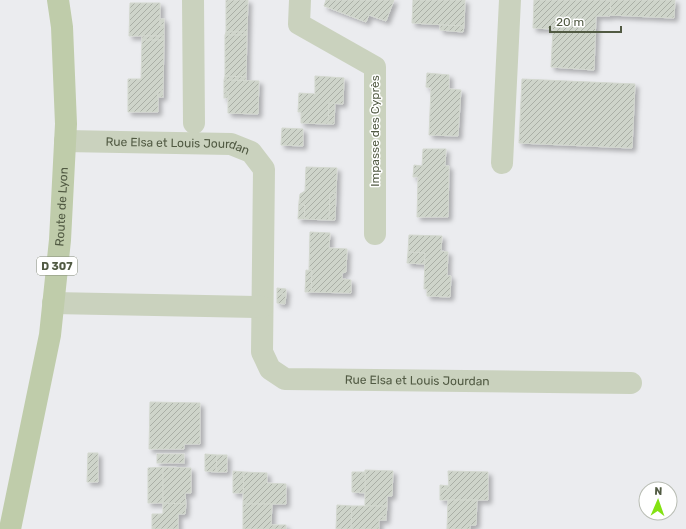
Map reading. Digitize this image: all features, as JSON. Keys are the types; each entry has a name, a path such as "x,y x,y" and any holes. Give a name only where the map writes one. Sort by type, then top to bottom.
{"main road":[{"name":"Route de Lyon","path":"10,529 50,335 60,240 65,141 62,27 58,0"}],"street":[{"path":"193,0 194,123"},
{"name":"Impasse des Cyprès","path":"300,0 299,24 375,67 375,234"},
{"path":"502,163 510,0"},
{"name":"Rue Elsa et Louis Jourdan","path":"65,141 231,144 251,152 264,169 262,352 270,369 285,379 631,384"},
{"path":"53,303 262,307"}],"building":[{"path":"226,0 248,0 247,32 226,32"},
{"path":"326,0 394,0 386,21 369,15 366,22 324,6"},
{"path":"413,0 465,0 464,26 412,23"},
{"path":"534,0 611,0 610,16 596,16 594,70 551,67 553,29 533,28"},
{"path":"611,0 675,0 674,18 610,15"},
{"path":"130,3 160,3 160,25 164,25 164,36 129,36"},
{"path":"160,19 164,19 164,25 160,25"},
{"path":"440,25 464,26 463,32 440,30"},
{"path":"226,32 247,32 247,35 225,35"},
{"path":"225,35 247,35 246,77 225,76"},
{"path":"142,36 164,36 164,40 142,40"},
{"path":"142,40 164,40 163,91 158,91 158,112 128,112 128,79 141,79"},
{"path":"427,73 449,75 449,89 461,90 458,136 429,135 431,88 426,87"},
{"path":"225,76 246,77 246,80 224,80"},
{"path":"315,76 344,78 343,104 329,103 328,124 301,123 301,112 298,112 299,93 315,94"},
{"path":"522,79 635,84 632,148 519,143"},
{"path":"224,80 259,81 258,114 228,113 228,92 224,92"},
{"path":"158,91 163,91 163,97 158,97"},
{"path":"224,92 228,92 228,98 224,98"},
{"path":"329,103 335,103 334,124 328,124"},
{"path":"282,128 303,129 303,146 281,145"},
{"path":"423,149 446,149 445,166 449,166 448,217 417,217 418,177 413,177 414,165 422,166"},
{"path":"306,167 337,168 336,194 330,193 329,220 304,219 305,206 299,202 300,194 305,191"},
{"path":"330,193 336,194 335,220 329,220"},
{"path":"299,202 305,206 304,219 298,219"},
{"path":"310,232 330,233 329,248 347,249 346,272 342,273 342,279 351,280 351,293 311,292 312,271 309,270"},
{"path":"409,235 442,236 441,251 448,252 447,276 451,276 450,297 427,296 427,289 424,289 425,253 408,252"},
{"path":"408,252 425,253 424,264 407,263"},
{"path":"306,270 312,271 311,292 305,292"},
{"path":"277,288 286,289 286,294 277,294"},
{"path":"277,294 286,294 285,304 277,303"},
{"path":"150,402 200,403 200,444 184,444 184,449 149,449"},
{"path":"88,453 98,453 98,482 87,482"},
{"path":"157,454 184,454 184,463 157,463"},
{"path":"205,454 217,455 216,472 205,471"},
{"path":"217,455 227,455 227,472 216,472"},
{"path":"163,467 163,503 148,503 148,468"},
{"path":"163,467 191,468 191,493 185,493 186,504 163,503"},
{"path":"365,470 393,471 392,496 387,496 387,506 365,506"},
{"path":"233,471 244,472 243,493 233,493"},
{"path":"448,471 488,472 488,500 440,500 440,489 449,489"},
{"path":"244,472 267,473 267,483 286,484 286,504 243,504"},
{"path":"352,472 365,472 365,493 352,492"},
{"path":"440,485 449,486 449,489 440,489"},
{"path":"448,500 477,500 476,525 470,525 470,529 447,529"},
{"path":"163,503 186,504 185,514 178,514 178,529 152,529 152,514 163,514"},
{"path":"243,504 272,504 271,525 286,525 286,529 243,529"},
{"path":"337,505 352,506 351,529 336,529"},
{"path":"352,506 387,506 386,517 379,517 379,529 351,529"},
{"path":"379,517 386,517 386,520 379,520"}]}
